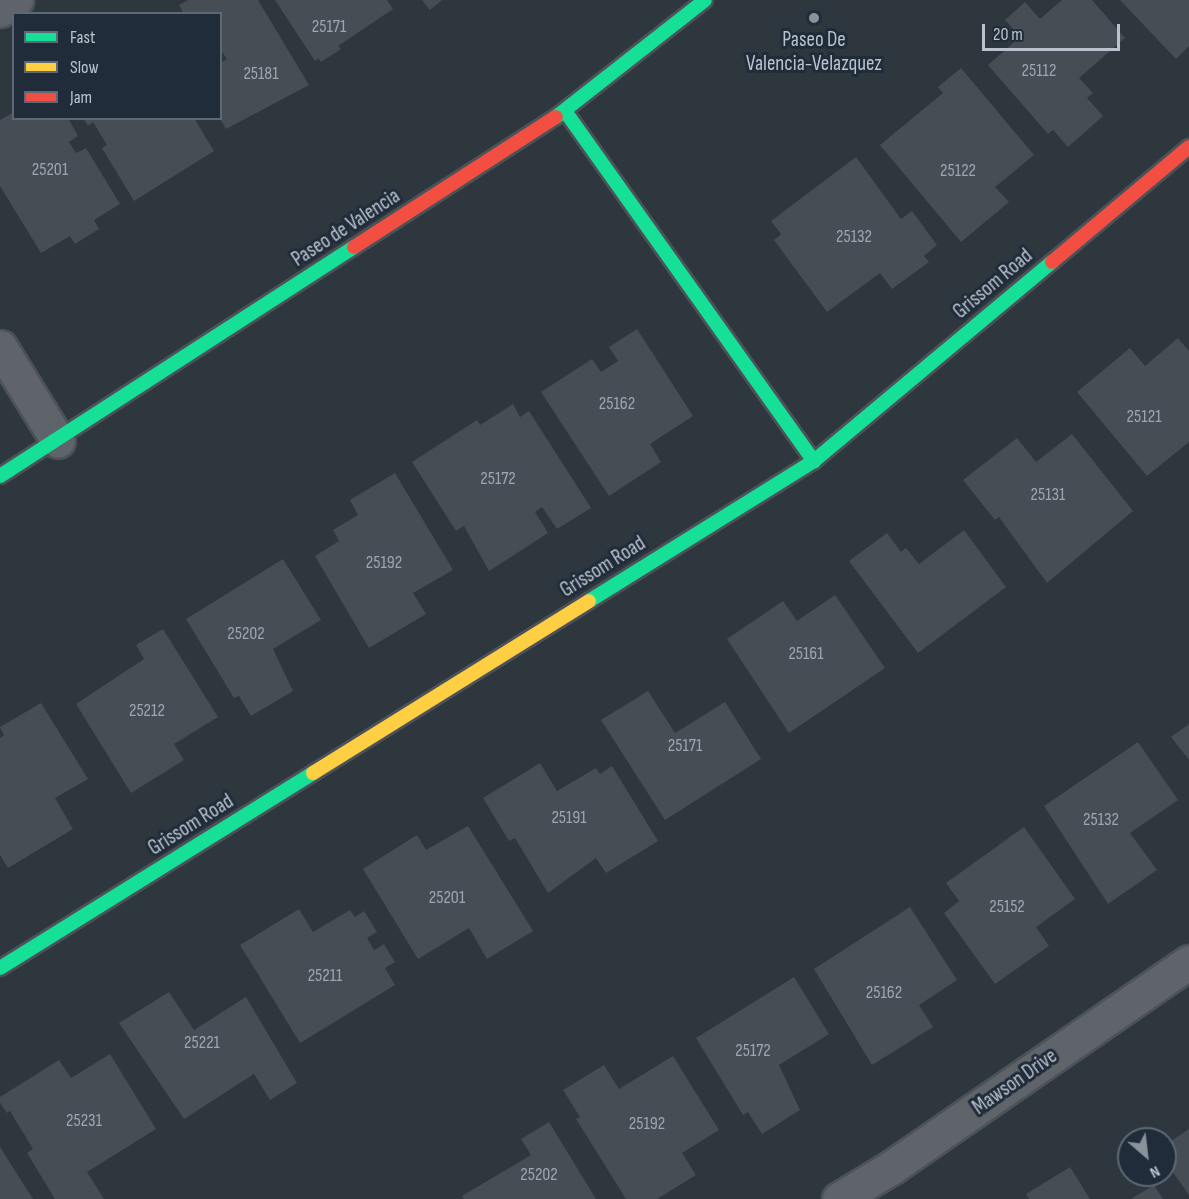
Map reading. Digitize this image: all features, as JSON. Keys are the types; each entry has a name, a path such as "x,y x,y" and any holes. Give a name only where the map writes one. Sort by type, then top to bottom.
{"street":[{"path":"0,10 16,0"},
{"name":"Paseo de Valencia","path":"0,476 58,441 565,111 705,0"},
{"path":"565,111 814,461"},
{"name":"Grissom Road","path":"0,968 814,461 1189,147"},
{"path":"0,347 58,441"},
{"name":"Mawson Drive","path":"839,1199 892,1167 1189,962"}],"building":[{"path":"188,0 258,0 309,85 226,129 221,120 222,62 227,59 222,52 222,12 183,12 179,5"},
{"path":"275,0 387,0 393,9 338,46 341,49 321,62 318,58 315,61"},
{"path":"422,0 442,0 430,10"},
{"path":"1062,0 1092,0 1125,38 1079,78 1093,93 1087,98 1103,116 1068,147 1053,130 1048,134 988,65 1020,37 1005,20 1025,2 1040,19"},
{"path":"1120,0 1189,0 1189,46 1176,59"},
{"path":"961,68 1034,155 995,187 1009,202 961,242 880,145 943,93 938,87"},
{"path":"12,113 12,120 69,120 78,136 69,142 76,153 86,148 120,204 94,220 99,229 75,244 70,236 41,253 0,186 0,120"},
{"path":"84,120 195,120 214,151 134,201 102,148 107,145 93,122 88,126"},
{"path":"856,157 901,219 912,211 937,245 924,256 929,262 892,289 880,273 827,312 774,240 781,234 771,221"},
{"path":"637,329 693,416 650,444 661,462 609,496 541,392 592,359 601,372 618,361 609,347"},
{"path":"1178,338 1189,351 1189,442 1147,476 1077,392 1130,348 1145,366"},
{"path":"513,404 520,417 529,411 591,508 557,529 542,507 535,512 548,533 489,571 464,526 456,531 412,462 477,420 480,425"},
{"path":"1072,434 1133,511 1047,583 999,517 995,520 963,480 1017,438 1036,462"},
{"path":"395,473 453,570 413,593 426,614 369,648 315,556 339,541 333,530 358,515 350,500"},
{"path":"964,530 1006,587 918,653 849,561 887,533 901,552 906,548 919,564"},
{"path":"283,559 321,620 273,649 293,691 251,716 239,696 234,698 186,619"},
{"path":"835,595 885,668 789,733 727,639 783,601 797,621"},
{"path":"163,629 218,717 174,744 184,760 131,793 76,704 144,659 136,645"},
{"path":"648,691 675,733 725,702 761,759 665,820 601,720"},
{"path":"41,703 88,779 55,798 73,829 8,868 0,855 0,738 4,735 0,727"},
{"path":"1189,724 1189,760 1171,737"},
{"path":"1138,742 1178,800 1130,833 1157,870 1108,904 1044,806"},
{"path":"540,763 557,791 596,768 600,774 612,766 658,841 606,873 596,858 548,893 515,838 509,841 483,798"},
{"path":"468,826 533,931 487,959 469,928 418,959 363,869 417,835 426,850"},
{"path":"1024,827 1075,899 1036,927 1049,946 995,984 944,913 959,901 946,883"},
{"path":"910,907 957,980 919,1005 933,1027 872,1065 814,969"},
{"path":"299,909 313,932 350,910 355,917 364,911 377,932 367,938 374,950 384,944 395,962 385,968 395,985 300,1043 240,945"},
{"path":"794,977 829,1034 779,1065 800,1110 762,1134 748,1112 743,1115 696,1038"},
{"path":"169,992 194,1030 246,997 297,1083 270,1100 254,1074 184,1119 119,1023"},
{"path":"110,1054 156,1129 87,1172 104,1199 55,1199 27,1153 33,1149 10,1111 7,1113 0,1103 0,1097 59,1060 71,1078"},
{"path":"673,1056 719,1130 682,1153 696,1175 657,1199 626,1199 576,1119 580,1117 563,1090 604,1065 619,1089"},
{"path":"549,1122 596,1199 464,1199 462,1196 531,1155 521,1139"},
{"path":"1189,1129 1189,1195 1177,1178 1177,1137"},
{"path":"0,1147 33,1199 0,1199"},
{"path":"1070,1167 1090,1199 1029,1199 1026,1194"},
{"path":"1151,1187 1155,1187 1163,1199 1131,1199"}],"traffic: fast":[{"path":"556,117 705,0"},
{"path":"565,111 814,461"},
{"path":"0,476 354,247"},
{"path":"589,601 814,461 1052,262"},
{"path":"0,968 313,773"}],"traffic: slow":[{"path":"313,773 589,601"}],"traffic: jam":[{"path":"354,247 556,117"},
{"path":"1052,262 1189,147"}],"place":[{"name":"Paseo De Valencia-Velazquez","path":"814,18"}]}
